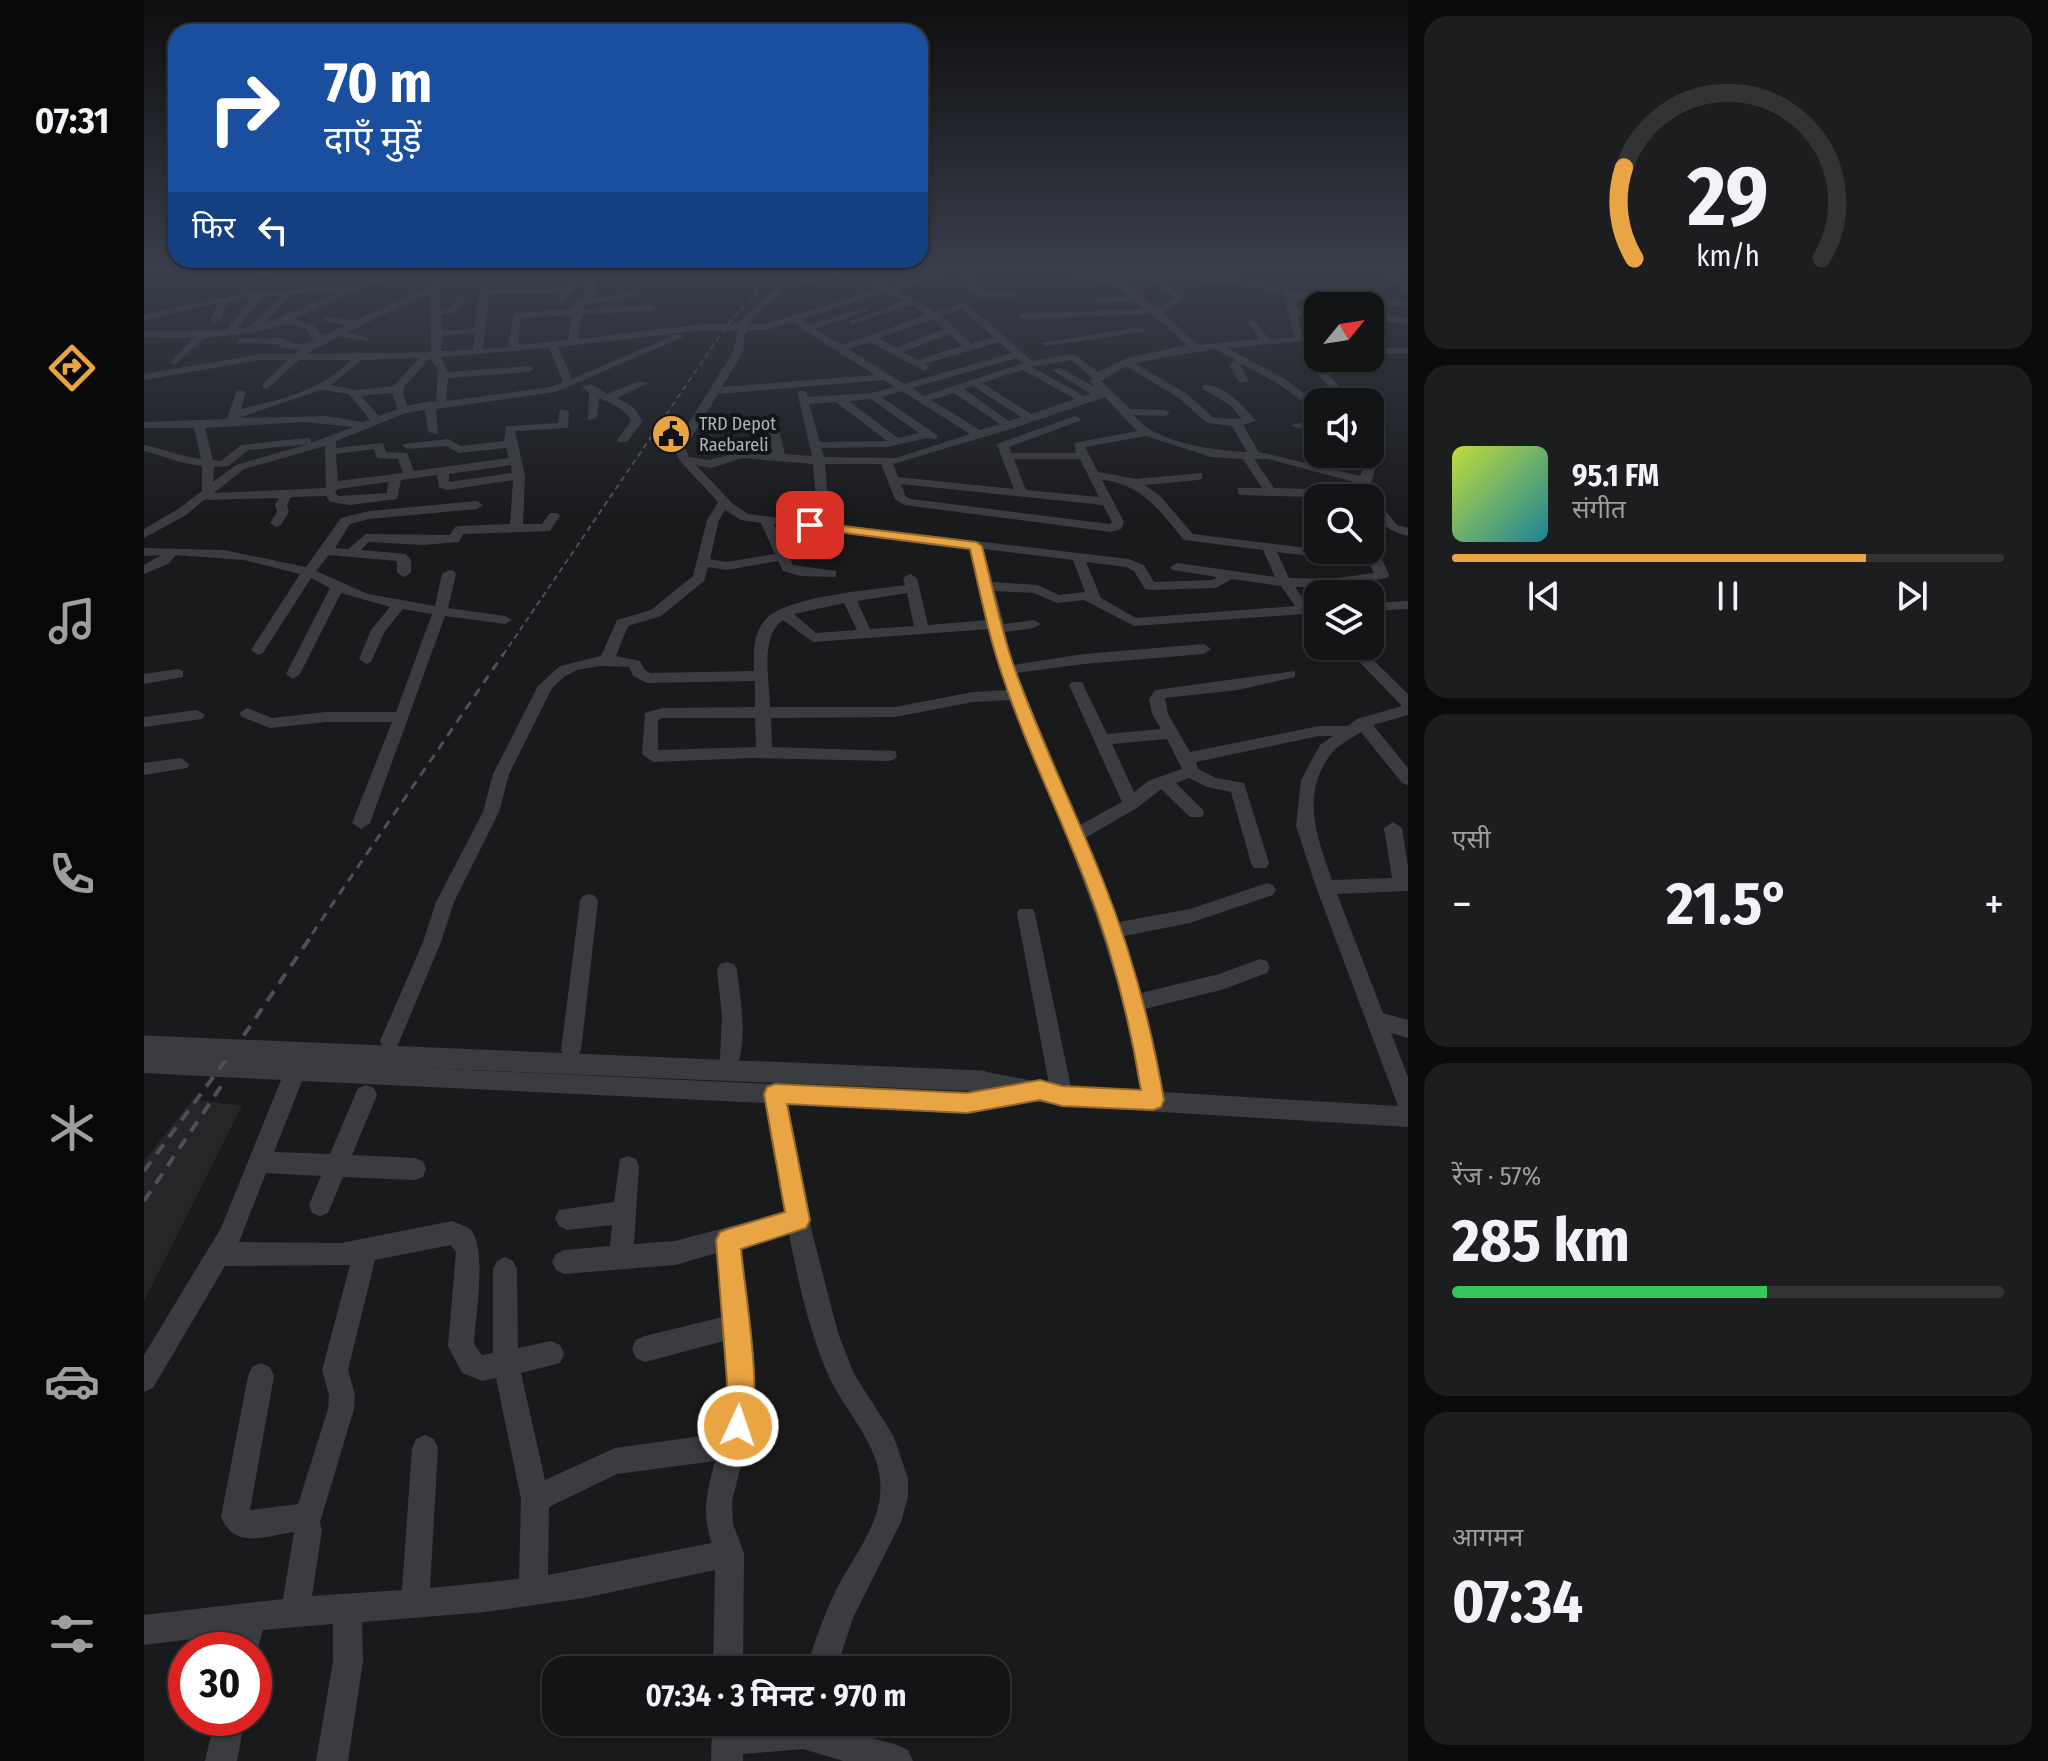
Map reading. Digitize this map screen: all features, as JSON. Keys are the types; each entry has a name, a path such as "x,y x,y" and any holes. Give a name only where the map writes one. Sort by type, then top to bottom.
{"street":[{"path":"175,362 185,351"},
{"path":"267,386 302,351"},
{"path":"144,377 239,359 359,357 403,351"},
{"path":"405,351 428,356 443,370 435,403 434,432"},
{"path":"404,410 395,398 396,389 430,351"},
{"path":"373,368 428,356 497,351"},
{"path":"518,351 540,393"},
{"path":"556,351 573,383 626,407 636,416 637,421 623,440"},
{"path":"144,534 182,512 240,467 328,444 360,425 404,410 435,403 540,393 573,383 644,351"},
{"path":"738,351 679,448 685,460 740,515 976,546 993,531 1115,527 1118,522 1082,456 1079,444 1147,433 1175,437 1211,454 1274,457 1364,481"},
{"path":"844,351 980,435"},
{"path":"916,363 955,351"},
{"path":"1016,351 1031,368 1085,401"},
{"path":"1056,351 1064,358"},
{"path":"1134,351 1145,357"},
{"path":"1103,394 1095,384 1098,377 1126,362 1175,351"},
{"path":"1225,351 1281,381 1304,398"},
{"path":"483,352 486,373"},
{"path":"895,352 941,378"},
{"path":"803,401 873,396 906,389 1020,354"},
{"path":"344,373 359,357"},
{"path":"924,399 1064,358 1076,357 1098,377"},
{"path":"1242,360 1233,364 1244,381"},
{"path":"1126,362 1192,403 1211,421 1250,421 1234,403 1207,387"},
{"path":"1031,368 1057,370 1087,366"},
{"path":"443,375 529,369"},
{"path":"1057,370 1103,394 1147,433"},
{"path":"144,425 199,425 233,417 275,404 344,373 358,371"},
{"path":"1009,372 1069,406"},
{"path":"1322,372 1335,388"},
{"path":"714,391 887,377"},
{"path":"607,398 643,383"},
{"path":"975,383 1032,419"},
{"path":"799,386 819,461 822,501"},
{"path":"317,387 355,393 396,389"},
{"path":"956,389 1010,426"},
{"path":"1052,397 1069,391"},
{"path":"233,417 241,392"},
{"path":"592,418 594,392"},
{"path":"355,393 375,419"},
{"path":"685,460 711,464 738,455 819,461 908,460 1103,394"},
{"path":"873,396 947,447"},
{"path":"838,398 896,442"},
{"path":"1126,412 1192,403"},
{"path":"516,528 519,476 509,434 512,427 566,426 564,411"},
{"path":"233,417 340,419 360,425"},
{"path":"1022,494 1003,445 1075,419"},
{"path":"282,442 301,420"},
{"path":"771,423 780,458"},
{"path":"1236,423 1270,491"},
{"path":"1297,425 1304,424"},
{"path":"199,425 208,463 203,494"},
{"path":"1029,436 1076,435 1135,425"},
{"path":"815,445 896,442 928,434"},
{"path":"225,464 241,449 282,442 379,445 380,455 403,455 409,474"},
{"path":"408,446 448,442 462,450 510,444"},
{"path":"328,444 330,489 334,499 342,501 393,496 395,476"},
{"path":"146,451 169,453 183,461 240,467"},
{"path":"1007,456 1082,456"},
{"path":"203,494 286,495 395,476 515,461"},
{"path":"886,462 903,501 1078,557 1134,564 1150,586 1216,584 1231,574"},
{"path":"1364,484 1369,468"},
{"path":"443,469 443,484 448,486 519,476"},
{"path":"1093,475 1120,476 1134,483 1157,500 1187,536 1304,550"},
{"path":"1134,483 1198,476"},
{"path":"893,480 1108,502"},
{"path":"986,490 993,531"},
{"path":"1242,491 1304,493"},
{"path":"276,523 283,512 281,505 286,495"},
{"path":"606,663 622,623 662,609 699,578 713,520 724,502"},
{"path":"258,650 345,521 369,515 477,505"},
{"path":"178,551 176,533 182,512"},
{"path":"349,555 366,538 453,545 459,530 546,528 554,516"},
{"path":"1384,517 1393,528 1408,532"},
{"path":"766,520 784,563 793,571 831,574"},
{"path":"976,546 1008,670 1111,931 1134,1003 1153,1100"},
{"path":"1269,548 1285,582 1304,601"},
{"path":"144,570 178,551"},
{"path":"144,552 178,551 258,559 308,572 337,588 401,603 505,620"},
{"path":"326,551 401,557 404,573"},
{"path":"704,562 726,566 781,557"},
{"path":"1078,557 1094,599"},
{"path":"1177,567 1285,582 1339,585 1380,576 1382,572 1377,564"},
{"path":"361,823 442,610 449,574"},
{"path":"764,752 761,642 771,622 784,613 815,603 910,582 922,629"},
{"path":"987,586 1037,589 1057,599 1080,595 1094,599 1134,622 1304,611"},
{"path":"293,674 337,588"},
{"path":"848,597 865,633"},
{"path":"366,659 378,630 401,603"},
{"path":"1384,606 1408,605"},
{"path":"784,613 813,638 1034,624"},
{"path":"1008,670 1084,659 1204,649"},
{"path":"1365,660 1408,703"},
{"path":"390,1041 432,942 452,885 491,812 501,774 546,686 562,670 631,662 638,673 647,678 761,676"},
{"path":"144,679 178,674"},
{"path":"1260,863 1238,787 1213,783 1188,765 1160,714 1157,699 1160,694 1238,685 1290,674"},
{"path":"1077,685 1131,804"},
{"path":"889,755 764,752 650,754 652,715 762,711 895,712 973,697 1018,695"},
{"path":"1075,836 1131,804 1148,788 1188,765 1319,731 1356,727 1408,711"},
{"path":"247,713 270,723 326,717 401,717"},
{"path":"144,722 197,715"},
{"path":"1356,727 1408,779"},
{"path":"1356,727 1326,749 1309,780 1305,826 1325,887 1408,1104"},
{"path":"1101,740 1172,733"},
{"path":"144,769 181,764"},
{"path":"1163,781 1196,813"},
{"path":"1325,887 1405,884 1393,828"},
{"path":"1111,931 1190,916 1267,890"},
{"path":"571,1050 589,901"},
{"path":"1026,914 1062,1096"},
{"path":"1134,1003 1221,982 1260,967"},
{"path":"727,970 732,1016 730,1058"},
{"path":"1376,1020 1408,1029"},
{"path":"144,1046 982,1081 1062,1096 1408,1117"},
{"path":"144,1064 967,1103 1040,1090"},
{"path":"144,1379 222,1254 295,1071"},
{"path":"775,1094 810,1279 837,1368 852,1397 876,1427 894,1470 895,1495 887,1526 850,1593 826,1656"},
{"path":"320,1205 366,1095"},
{"path":"260,1162 415,1169"},
{"path":"621,1259 628,1167"},
{"path":"567,1218 625,1212"},
{"path":"564,1262 675,1253 798,1220"},
{"path":"222,1254 309,1256 365,1252 452,1233 462,1238 469,1263 461,1346 465,1357 471,1364 482,1368 551,1354"},
{"path":"728,1240 740,1409 718,1501 719,1524 730,1553 728,1656"},
{"path":"295,1612 308,1530 306,1522 341,1409 342,1395 335,1370 365,1252"},
{"path":"505,1269 506,1363 535,1499 533,1590"},
{"path":"645,1349 735,1326"},
{"path":"261,1376 239,1484 236,1522 247,1525 297,1518 306,1522"},
{"path":"535,1499 615,1461 733,1445"},
{"path":"415,1604 425,1448"},
{"path":"144,1630 584,1584 730,1553"},
{"path":"332,1761 348,1661 347,1609"},
{"path":"248,1632 251,1617"},
{"path":"221,1761 226,1736"},
{"path":"727,1741 757,1736"},
{"path":"827,1736 897,1761"}],"shaded area":[{"path":"193,1099 242,1106 144,1301 144,1161"}],"railway":[{"path":"503,655 709,351"},
{"path":"312,934 504,653"},
{"path":"144,1171 242,1038 314,932"},
{"path":"144,1201 226,1079"}],"place":[{"name":"TRD Depot Raebareli","path":"671,434"}],"route":[{"path":"738,1426 740,1381 728,1240 798,1220 775,1094 967,1103 1040,1090 1062,1096 1153,1100 1140,1020 1094,879 1049,778 1005,662 976,546 810,525"}]}
